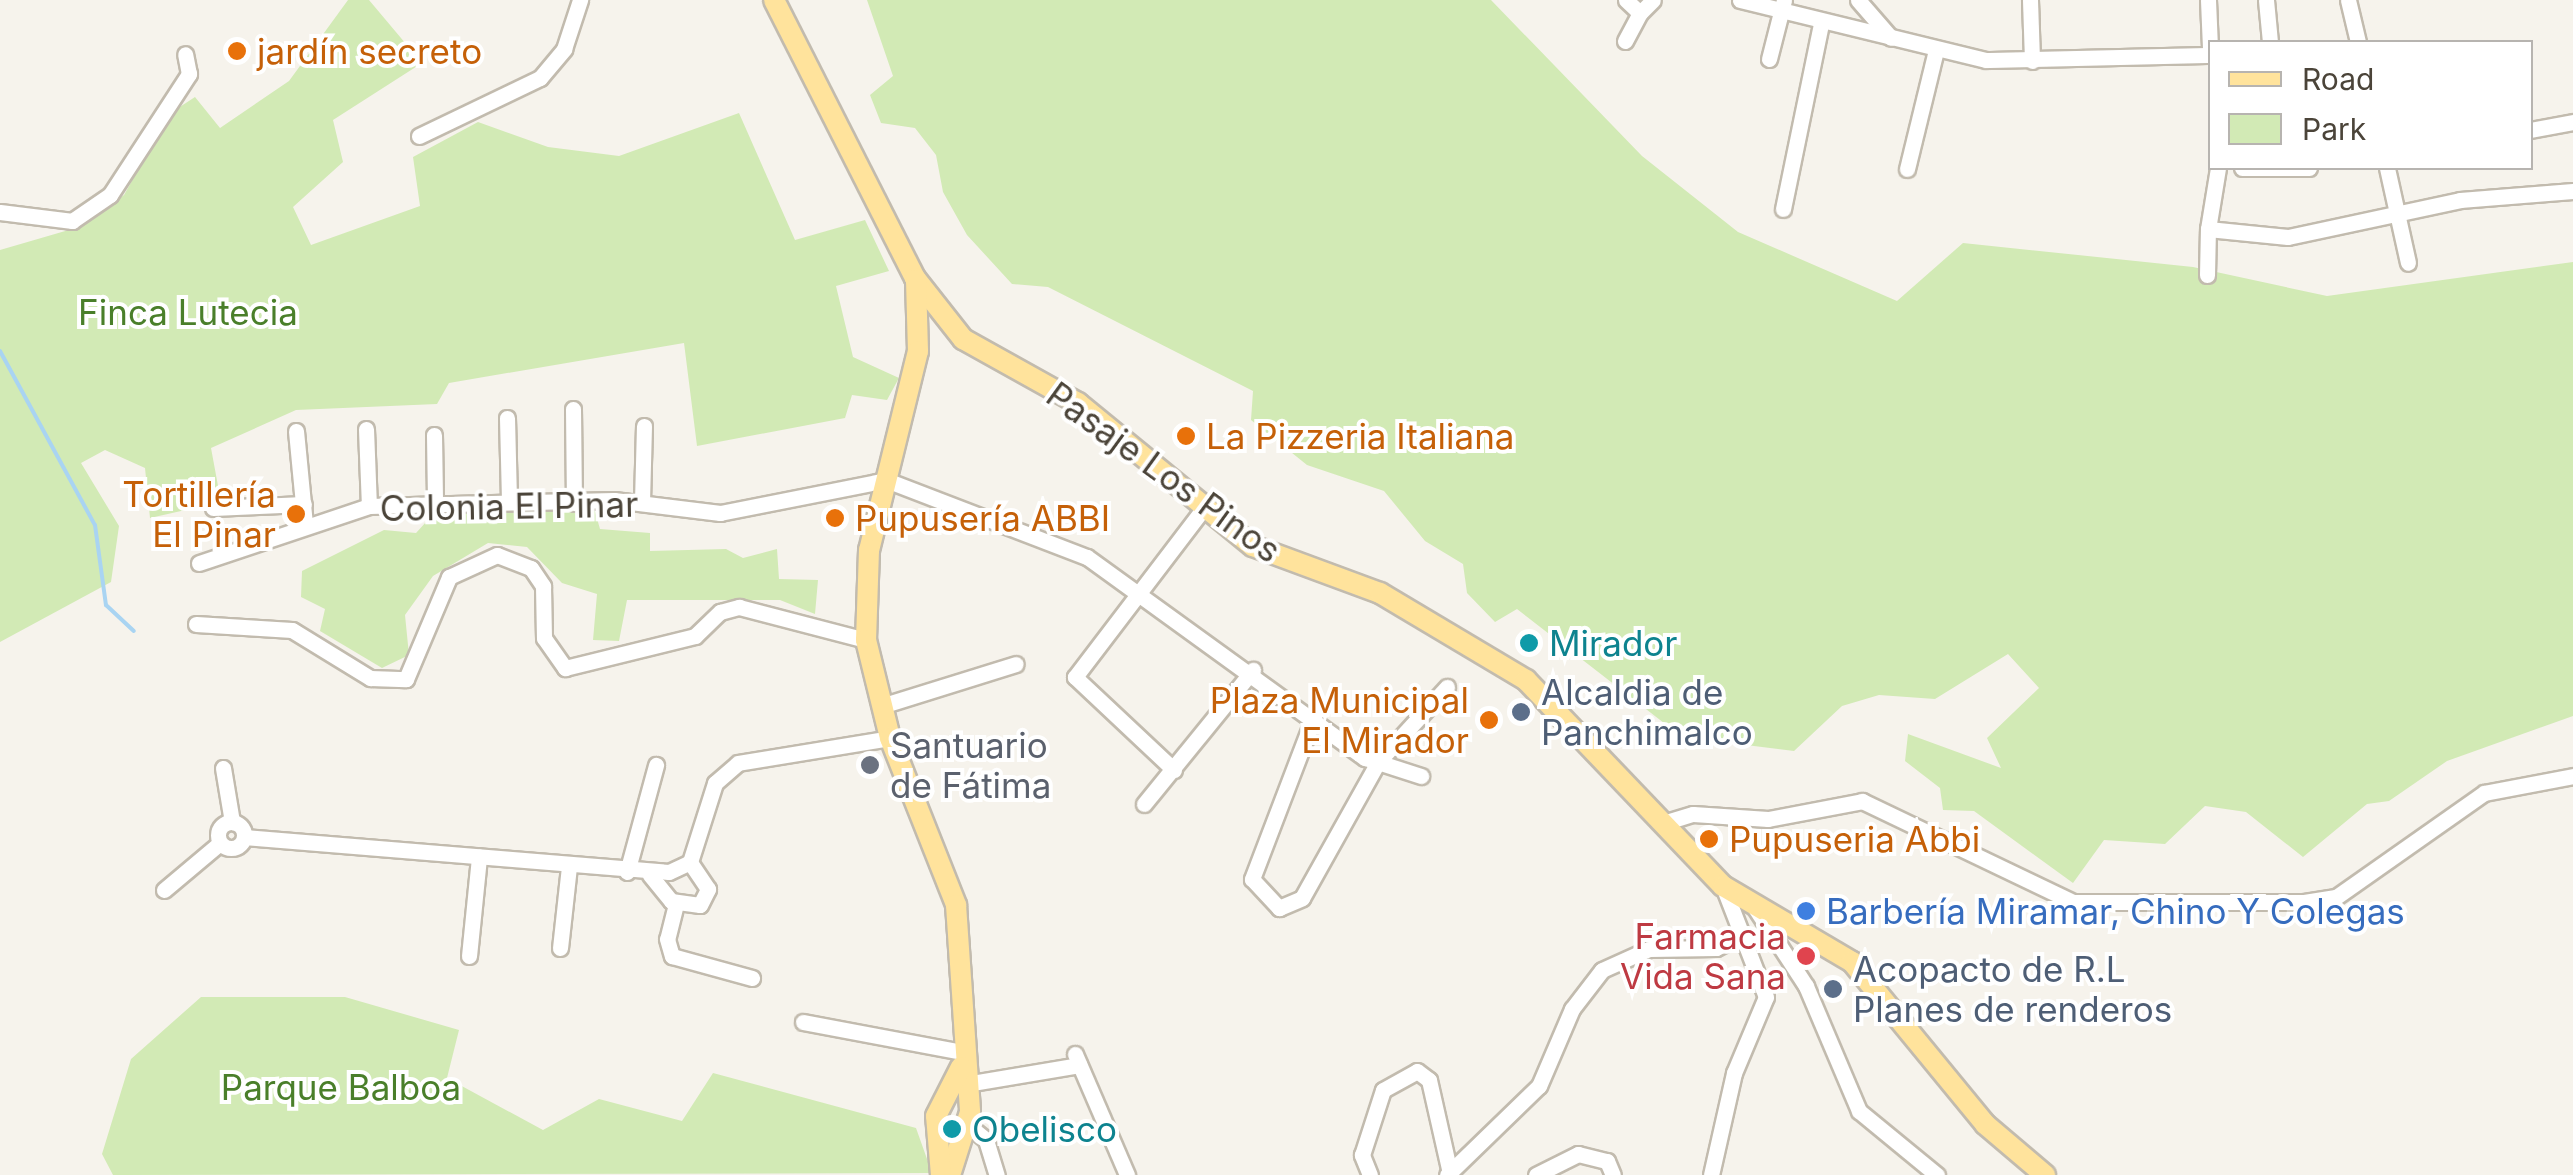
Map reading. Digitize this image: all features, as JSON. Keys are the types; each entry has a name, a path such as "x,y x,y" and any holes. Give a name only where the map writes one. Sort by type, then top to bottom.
{"main road":[{"path":"774,0 915,278 918,351 870,550 866,640 890,738 956,905 969,1126 950,1175"},
{"name":"Pasaje Los Pinos","path":"915,278 963,338 1078,403 1202,510 1276,559 1380,593 1506,666 1723,886 1778,929 1852,962 1985,1124 2045,1175"},
{"path":"918,351 963,338"},
{"path":"940,1175 936,1116 963,1068"}],"street":[{"path":"419,136 540,78 564,49 580,0"},
{"path":"1626,0 1640,13"},
{"path":"1625,41 1640,13 1653,0"},
{"path":"1740,0 1783,7 1821,24 1936,50 2032,61 2208,52"},
{"path":"1858,0 1891,38"},
{"path":"2030,0 2032,61"},
{"path":"2208,0 2210,40"},
{"path":"2266,0 2270,40"},
{"path":"2348,0 2358,40"},
{"path":"1770,59 1783,7"},
{"path":"1784,209 1821,24"},
{"path":"1907,169 1936,50"},
{"path":"0,212 72,222 110,194 189,74 185,54"},
{"path":"2533,129 2573,122"},
{"path":"2207,275 2208,229 2218,170"},
{"path":"2387,170 2408,263"},
{"path":"2208,229 2288,237 2396,215 2573,191"},
{"path":"573,409 574,502"},
{"path":"507,418 509,499"},
{"path":"642,502 644,426"},
{"path":"366,429 369,506"},
{"path":"296,431 305,524"},
{"path":"434,435 435,499"},
{"path":"886,480 1016,523 1136,590 1378,762 1421,776"},
{"name":"Colonia El Pinar","path":"199,563 305,524 369,506 435,499 509,499 642,502 720,513 886,480"},
{"path":"213,508 304,504"},
{"path":"1174,770 1075,686 1136,590 1202,510"},
{"path":"196,624 292,630 370,678 406,679 449,578 496,555 531,568 543,586 544,638 565,668 695,636 739,607 866,640"},
{"path":"880,706 1016,664"},
{"path":"1144,804 1253,670"},
{"path":"1315,714 1252,880 1266,902 1289,908 1302,898 1378,762 1447,688"},
{"path":"676,904 706,898 690,862 714,784 738,764 890,738"},
{"path":"627,872 656,765"},
{"path":"223,768 232,822 244,837"},
{"path":"1663,823 1693,814 1768,819 1862,801 2073,902 2304,902 2336,897 2484,793 2573,776"},
{"path":"220,843 218,832 232,822"},
{"path":"220,843 231,848 244,837 650,874 690,862"},
{"path":"164,890 220,843"},
{"path":"469,956 479,857"},
{"path":"560,948 570,866"},
{"path":"650,874 676,904"},
{"path":"1710,1175 1734,1073 1766,998 1723,886"},
{"path":"676,904 666,940 672,956 752,978"},
{"path":"1778,929 1859,1111 1936,1175"},
{"path":"1448,1174 1539,1086 1572,1009 1602,970 1649,949 1716,948 1741,934"},
{"path":"803,1022 963,1068 1077,1059 1128,1175"},
{"path":"1370,1175 1362,1155 1383,1090 1417,1071 1430,1080 1448,1174"},
{"path":"969,1126 986,1140 998,1175"},
{"path":"1536,1175 1578,1154 1607,1160 1613,1175"}],"green space":[{"name":"Finca Lutecia","path":"348,0 369,0 422,63 333,120 343,162 293,207 311,245 420,206 413,157 478,122 548,147 619,156 739,113 795,240 865,220 889,271 836,286 853,357 899,378 887,400 852,395 845,418 697,446 684,343 449,383 437,404 296,410 211,448 221,502 150,518 145,468 105,450 81,463 119,526 111,582 0,642 0,250 79,227 124,195 169,114 195,97 220,128 289,81"},
{"path":"867,0 1491,0 1642,156 1738,232 1897,301 1963,243 2193,267 2327,296 2573,262 2573,716 2447,761 2389,801 2367,804 2303,857 2246,812 2205,806 2165,844 2104,840 2073,883 1974,811 1943,810 1940,788 1905,761 1908,734 2001,768 1987,738 2039,688 2008,654 1935,699 1879,695 1842,706 1794,751 1682,737 1517,609 1495,622 1467,593 1463,564 1425,541 1384,491 1307,465 1251,420 1253,391 1048,287 1012,284 967,235 943,192 936,155 915,128 881,123 870,95 893,76"},
{"path":"594,508 600,529 650,533 650,551 726,549 743,558 777,549 779,579 818,580 815,614 780,600 627,600 619,641 593,640 597,594 562,583 527,547 488,543 433,576 405,615 409,655 382,668 320,631 325,609 301,597 302,571 384,530 416,533 437,510"},
{"name":"Parque Balboa","path":"201,997 345,997 459,1030 447,1078 543,1130 599,1099 682,1121 713,1073 916,1128 932,1173 113,1175 102,1154 131,1059"}],"waterway":[{"path":"0,351 95,525 106,605 134,631"}],"place":[{"name":"jardín secreto","path":"237,51"},
{"name":"La Pizzeria Italiana","path":"1186,436"},
{"name":"Tortillería El Pinar","path":"296,514"},
{"name":"Pupusería ABBI","path":"835,518"},
{"name":"Mirador","path":"1529,643"},
{"name":"Alcaldia de Panchimalco","path":"1521,712"},
{"name":"Plaza Municipal El Mirador","path":"1489,720"},
{"name":"Santuario de Fátima","path":"870,765"},
{"name":"Pupuseria Abbi","path":"1709,839"},
{"name":"Barbería Miramar, Chino Y Colegas","path":"1806,911"},
{"name":"Farmacia Vida Sana","path":"1806,956"},
{"name":"Acopacto de R.L Planes de renderos","path":"1833,989"},
{"name":"Obelisco","path":"952,1129"}]}
